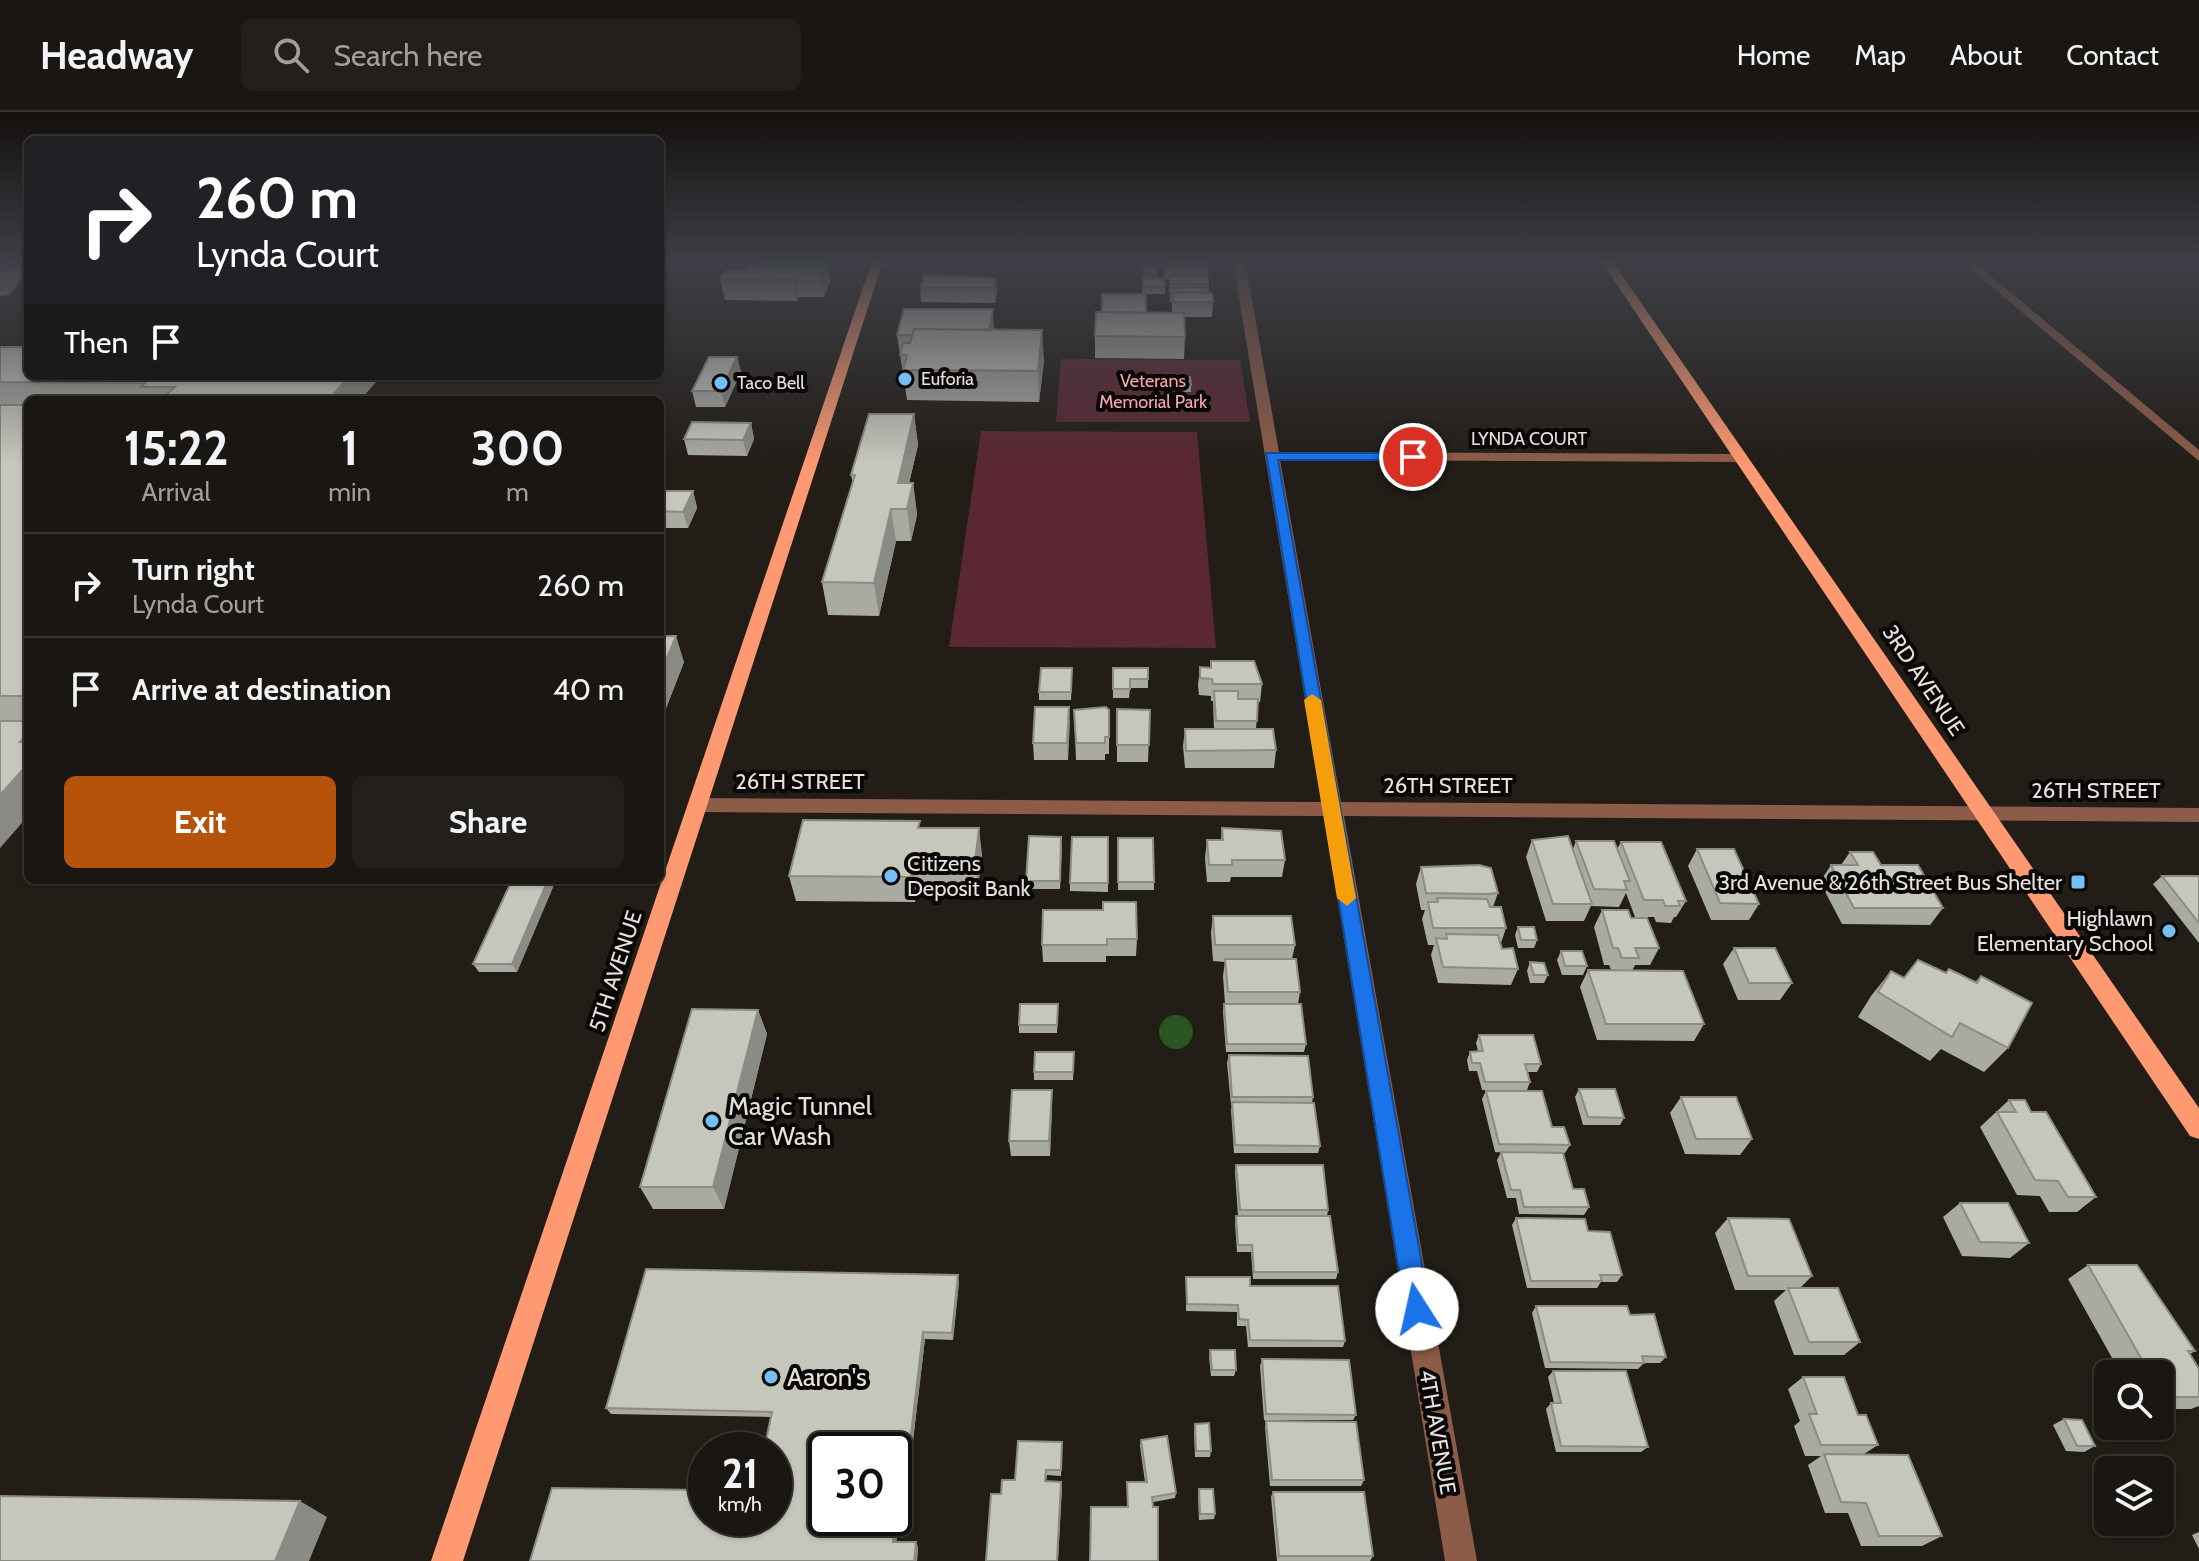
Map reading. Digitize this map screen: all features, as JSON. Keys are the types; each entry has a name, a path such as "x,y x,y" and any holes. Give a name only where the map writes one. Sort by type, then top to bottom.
{"main road":[{"name":"5TH AVENUE","path":"447,1561 856,329"},
{"name":"3RD AVENUE","path":"1652,329 2199,1128"}],"street":[{"name":"4TH AVENUE","path":"1250,329 1461,1561"},
{"path":"2046,329 2199,457"},
{"name":"LYNDA COURT","path":"1271,456 1740,458"},
{"name":"26TH STREET","path":"697,805 2199,815"}],"green space":[{"name":"Veterans Memorial Park","path":"1061,359 1240,360 1250,422 1056,422"},
{"path":"981,431 1197,432 1216,648 949,647"}],"shaded area":[{"path":"1176,1015 1188,1020 1193,1032 1188,1044 1176,1049 1164,1044 1159,1032 1164,1020"}],"building":[{"path":"899,329 989,329 914,329 912,335 897,335"},
{"path":"914,329 1042,330 1038,371 903,370 907,355 900,355 903,343 910,343"},
{"path":"1095,329 1185,329 1185,337 1095,336"},
{"path":"0,347 24,347 24,380 346,380 332,396 165,396 175,387 141,387 145,383 0,382"},
{"path":"709,357 737,357 721,391 692,391"},
{"path":"1174,377 1190,377 1191,385 1175,385"},
{"path":"0,405 24,405 24,696 0,696"},
{"path":"869,414 914,414 898,483 913,483 907,509 891,509 874,583 822,582 855,475 851,475"},
{"path":"692,422 751,423 743,440 684,439"},
{"path":"664,491 693,491 683,512 664,511"},
{"path":"664,636 676,636 664,665"},
{"path":"1211,661 1254,661 1262,684 1213,684 1212,679 1200,678 1200,667 1211,668"},
{"path":"1041,668 1072,668 1071,692 1039,692"},
{"path":"1113,668 1148,668 1148,679 1130,679 1130,689 1113,689"},
{"path":"1214,691 1238,691 1238,699 1258,699 1257,721 1216,721"},
{"path":"1035,707 1069,707 1067,743 1033,743"},
{"path":"1106,707 1109,710 1109,737 1105,737 1105,743 1076,743 1074,710"},
{"path":"1117,709 1150,710 1149,745 1117,745"},
{"path":"0,721 24,721 24,738 20,742 24,742 24,768 0,795"},
{"path":"1185,729 1273,729 1276,750 1186,751"},
{"path":"803,820 920,821 918,828 979,828 975,862 913,861 911,877 789,876"},
{"path":"1222,828 1281,831 1285,860 1232,860 1232,865 1209,865 1207,840 1223,840"},
{"path":"1029,836 1061,837 1060,881 1026,881"},
{"path":"1568,836 1592,904 1553,904 1532,840"},
{"path":"1072,837 1108,837 1108,883 1070,883"},
{"path":"1118,838 1153,838 1154,882 1118,882"},
{"path":"1576,841 1614,841 1630,881 1624,881 1627,890 1594,889"},
{"path":"1621,842 1661,842 1686,901 1678,901 1680,906 1665,906 1663,900 1644,900"},
{"path":"1697,849 1734,849 1759,904 1720,903"},
{"path":"1850,852 1873,852 1881,865 1918,865 1943,908 1854,908 1831,865 1858,865"},
{"path":"1479,865 1491,868 1498,893 1426,893 1421,867"},
{"path":"2162,876 2199,876 2199,923"},
{"path":"510,884 546,884 512,964 473,964"},
{"path":"1437,898 1487,899 1490,907 1501,907 1506,928 1433,928 1428,902 1438,902"},
{"path":"1103,902 1136,902 1137,939 1107,939 1107,945 1042,945 1043,910 1103,910"},
{"path":"1602,910 1628,910 1631,918 1647,918 1659,948 1635,948 1639,958 1622,958 1618,948 1613,948"},
{"path":"1213,916 1291,916 1295,945 1215,945"},
{"path":"1518,927 1534,927 1537,940 1521,940"},
{"path":"1446,934 1498,935 1502,949 1513,948 1518,969 1443,967 1436,938 1447,939"},
{"path":"1734,948 1775,948 1792,983 1749,983"},
{"path":"1561,951 1582,951 1587,966 1565,966"},
{"path":"1225,959 1296,959 1300,992 1228,992"},
{"path":"1918,960 1946,973 1949,969 1977,983 1981,976 2032,1003 2008,1048 1960,1023 1952,1037 1878,992 1891,971 1904,978"},
{"path":"1530,962 1544,963 1548,975 1534,975"},
{"path":"1588,970 1683,971 1704,1024 1606,1024"},
{"path":"1020,1004 1058,1004 1057,1025 1019,1025"},
{"path":"1224,1004 1301,1004 1306,1044 1227,1044"},
{"name":"Magic Tunnel Car Wash","path":"692,1009 758,1010 713,1187 640,1187"},
{"path":"1479,1035 1533,1035 1541,1064 1525,1064 1530,1082 1485,1082 1480,1063 1472,1063 1470,1052 1483,1051"},
{"path":"1035,1052 1074,1052 1073,1072 1034,1072"},
{"path":"1229,1055 1308,1056 1313,1097 1232,1097"},
{"path":"1579,1089 1615,1089 1624,1118 1588,1117"},
{"path":"1012,1090 1052,1090 1049,1141 1009,1141"},
{"path":"1486,1091 1542,1091 1552,1127 1564,1127 1570,1145 1499,1144"},
{"path":"1681,1097 1736,1097 1752,1139 1696,1139"},
{"path":"2009,1100 2025,1100 2031,1112 2046,1112 2096,1197 2068,1197 2058,1181 2035,1180 1997,1112 2016,1112"},
{"path":"1232,1102 1314,1103 1320,1146 1235,1145"},
{"path":"1501,1152 1563,1153 1573,1189 1584,1189 1589,1207 1524,1207 1520,1190 1511,1190"},
{"path":"1236,1165 1323,1165 1328,1210 1240,1210"},
{"path":"1960,1203 2008,1203 2029,1243 1980,1242"},
{"path":"1236,1216 1330,1216 1338,1272 1254,1272 1252,1245 1238,1245"},
{"path":"1516,1218 1585,1219 1588,1231 1610,1232 1622,1275 1600,1275 1602,1281 1531,1281"},
{"path":"1728,1218 1789,1219 1812,1276 1748,1276"},
{"path":"2088,1265 2137,1265 2195,1351 2188,1351 2199,1369 2199,1397 2174,1397 2174,1360 2142,1360"},
{"name":"Aaron's","path":"646,1269 958,1275 952,1333 923,1332 911,1432 808,1432 808,1536 894,1536 893,1542 916,1542 914,1561 530,1561 552,1488 688,1490 688,1536 792,1536 792,1432 768,1432 772,1412 606,1408"},
{"path":"1186,1277 1250,1277 1250,1286 1338,1286 1345,1341 1250,1340 1248,1320 1239,1319 1238,1305 1187,1304"},
{"path":"1788,1288 1838,1288 1860,1342 1809,1342"},
{"path":"1536,1306 1627,1306 1630,1315 1654,1314 1666,1357 1642,1356 1644,1363 1550,1362"},
{"path":"1210,1350 1235,1350 1236,1370 1212,1370"},
{"path":"1262,1359 1349,1360 1356,1415 1266,1414"},
{"path":"1553,1371 1626,1371 1648,1447 1561,1446 1551,1403 1561,1403"},
{"path":"1803,1377 1844,1377 1858,1415 1866,1415 1878,1445 1821,1445 1809,1414 1817,1414"},
{"path":"2064,1419 2082,1420 2095,1446 2077,1446"},
{"path":"1266,1421 1356,1422 1364,1480 1272,1480"},
{"path":"1209,1423 1211,1451 1196,1451 1195,1424"},
{"path":"1167,1436 1176,1493 1152,1497 1153,1507 1158,1507 1158,1561 1090,1561 1091,1507 1128,1507 1127,1482 1147,1482 1141,1440"},
{"path":"1018,1441 1062,1442 1061,1470 1046,1470 1045,1481 1061,1482 1057,1561 986,1561 991,1494 1001,1494 1002,1480 1015,1480"},
{"path":"1824,1454 1908,1455 1942,1536 1879,1536 1866,1503 1841,1502"},
{"path":"1199,1489 1213,1489 1215,1514 1200,1514"},
{"path":"1273,1492 1364,1492 1373,1556 1279,1556"},
{"path":"0,1496 300,1501 275,1561 0,1561"}],"slow traffic":[{"path":"1312,700 1347,898"}],"place":[{"name":"Euforia","path":"905,379"},
{"name":"Taco Bell","path":"721,383"},
{"name":"Citizens Deposit Bank","path":"891,876"},
{"name":"3rd Avenue & 26th Street Bus Shelter","path":"2078,882"},
{"name":"Highlawn Elementary School","path":"2169,931"},
{"name":"Magic Tunnel Car Wash","path":"712,1121"},
{"name":"Aaron's","path":"771,1377"}],"route":[{"path":"1413,457 1271,456 1417,1309"}]}
